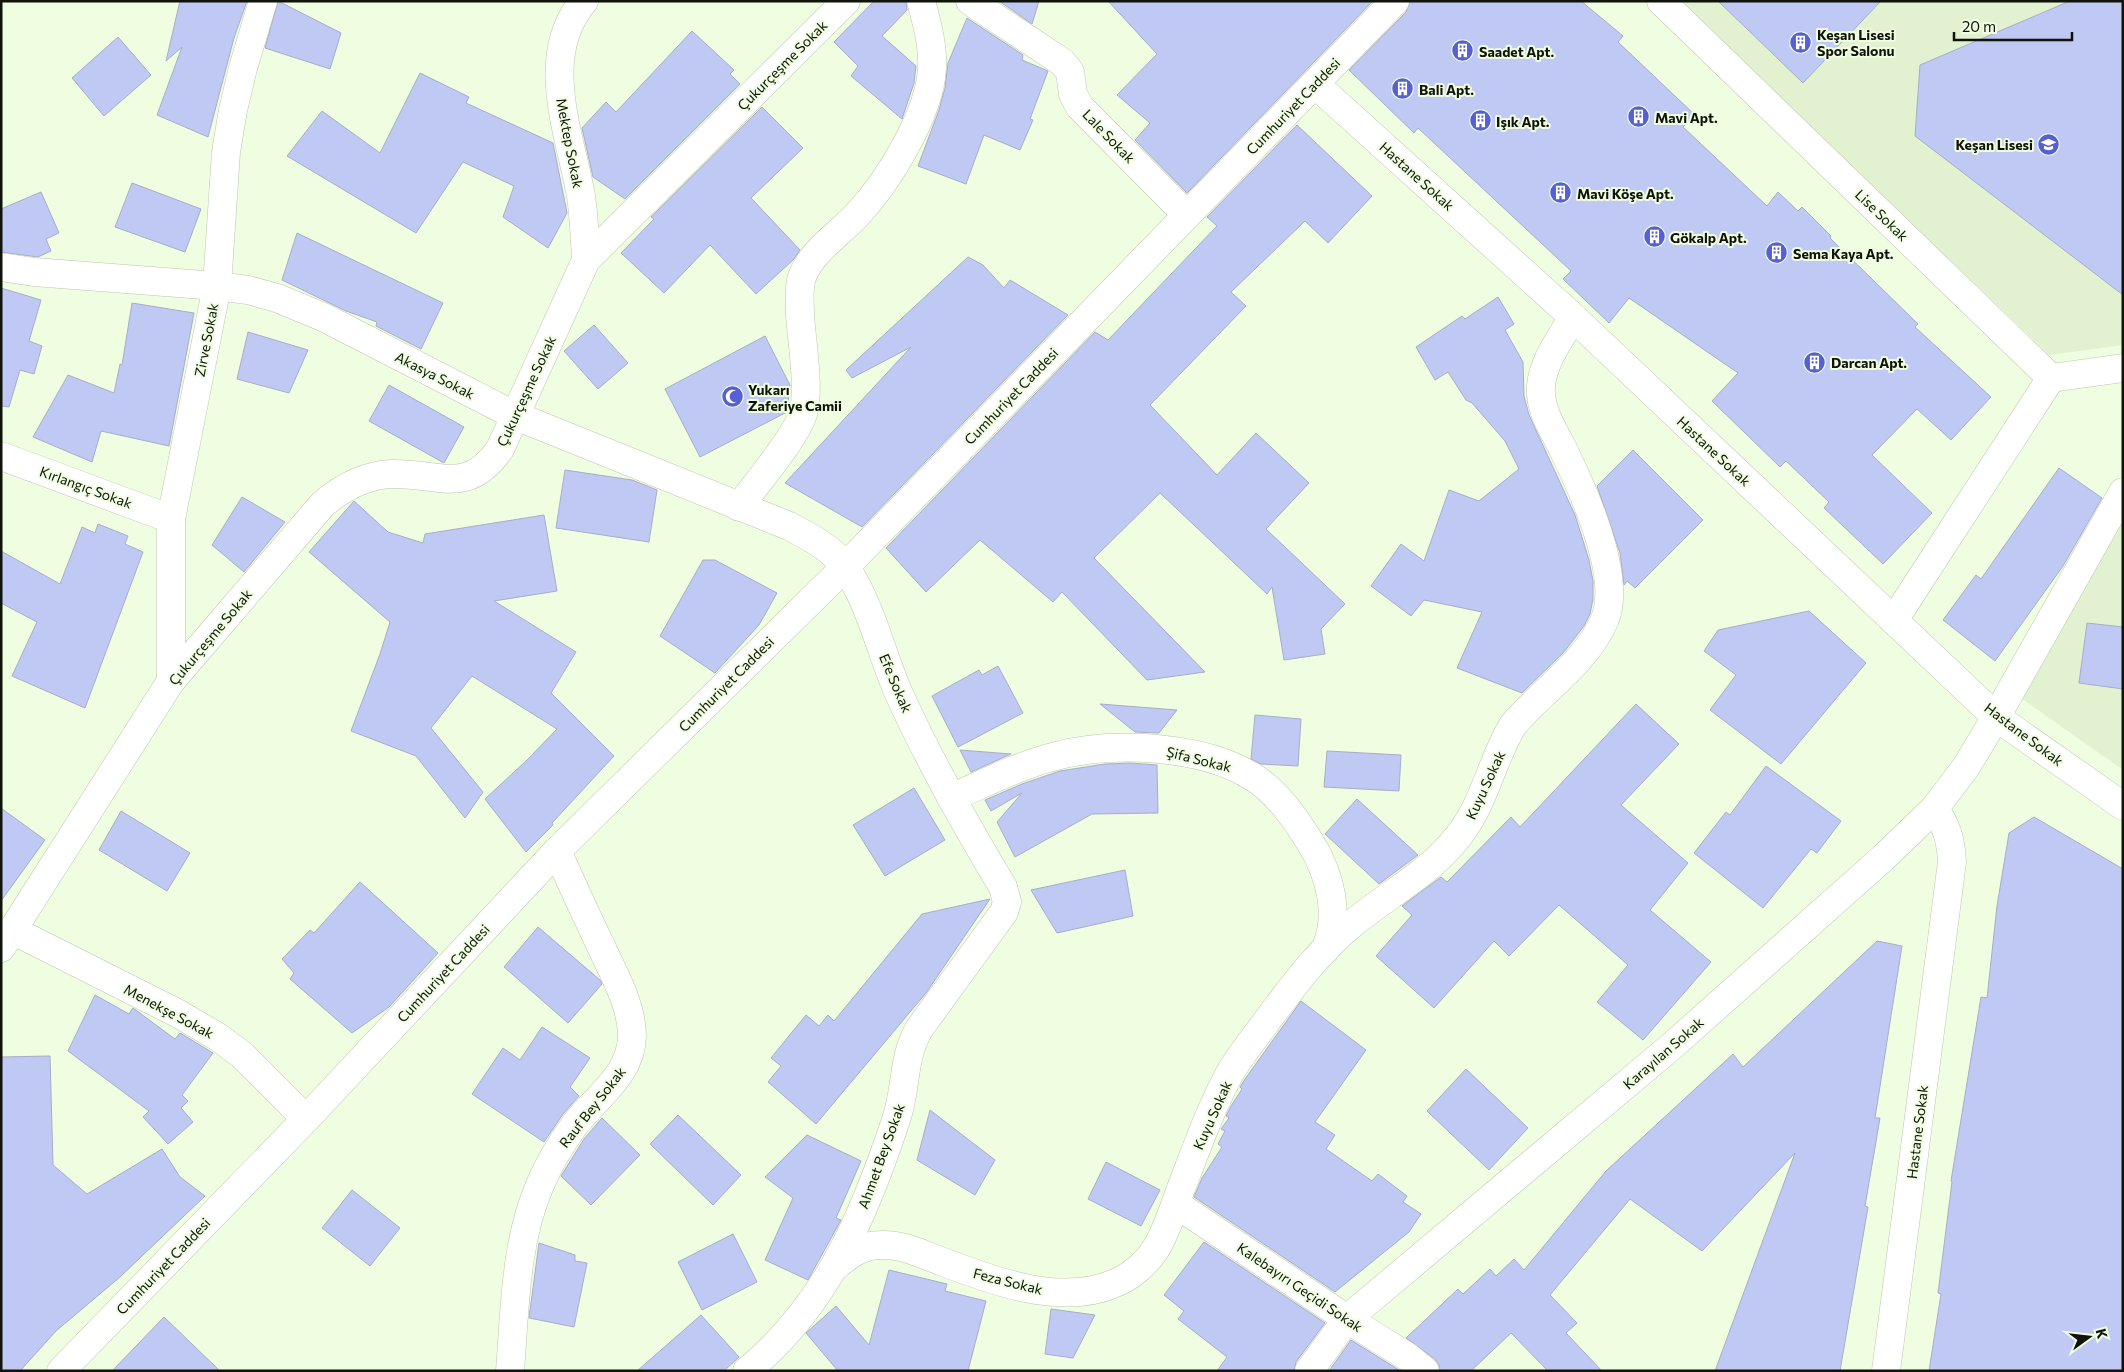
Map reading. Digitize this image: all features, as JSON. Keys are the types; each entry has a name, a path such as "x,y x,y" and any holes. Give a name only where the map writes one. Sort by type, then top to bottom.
{"street":[{"name":"Çukurçeşme Sokak","path":"7,939 171,681 323,504 335,494 363,479 393,474 445,478 474,475 491,462 500,449 516,416 586,260 846,1"},
{"path":"739,507 796,428 804,411 805,392 800,306 802,277 812,259 858,214 872,197 900,156 922,112 929,88 932,56 921,1"},
{"name":"Lale Sokak","path":"970,1 1062,62 1070,72 1073,94 1080,107 1186,215"},
{"name":"Cumhuriyet Caddesi","path":"61,1371 306,1119 557,851 845,567 1394,1"},
{"name":"Lise Sokak","path":"1660,1 2051,378"},
{"name":"Mektep Sokak","path":"583,2 568,26 560,75 562,113 581,197 586,260"},
{"name":"Zirve Sokak","path":"171,681 171,519 217,286 226,152 243,68 264,6"},
{"name":"Hastane Sokak","path":"1315,84 1573,318 1996,717 2123,806"},
{"name":"Akasya Sokak","path":"1,267 34,272 248,290 301,306 516,416 804,534 833,554 845,567"},
{"name":"Kuyu Sokak","path":"1176,1204 1217,1096 1234,1067 1280,1004 1338,936 1437,860 1463,831 1481,801 1506,736 1513,725 1579,658 1605,619 1610,590 1607,566 1601,544 1579,485 1541,401 1544,372 1573,318"},
{"path":"1894,620 2051,378 2123,368"},
{"name":"Kırlangıç Sokak","path":"1,456 171,519"},
{"name":"Karayılan Sokak","path":"1310,1371 1347,1320 1673,1045 1883,858 1934,809 1966,767 1996,717 2123,492"},
{"name":"Efe Sokak","path":"845,567 866,607 904,706 951,798"},
{"name":"Şifa Sokak","path":"951,798 1034,762 1078,751 1104,749 1162,750 1211,759 1236,768 1253,777 1269,789 1301,827 1314,848 1330,891 1333,923 1325,950"},
{"name":"Ahmet Bey Sokak","path":"747,1371 803,1315 837,1265 856,1225 897,1119 904,1090 904,1070 912,1041 1004,912 1007,902 1002,887 951,798"},
{"name":"Hastane Sokak","path":"1886,1371 1952,862 1951,844 1946,827 1934,809"},
{"name":"Rauf Bey Sokak","path":"510,1371 516,1297 525,1232 531,1208 540,1184 562,1142 622,1070 628,1059 632,1036 623,995 557,851"},
{"path":"1330,891 1335,906 1348,915 1358,914 1374,908"},
{"name":"Menekşe Sokak","path":"7,939 177,1014 218,1037 242,1055 306,1119"},
{"name":"Feza Sokak","path":"837,1265 852,1253 865,1247 890,1245 903,1247 957,1268 1034,1290 1066,1293 1085,1292 1114,1284 1143,1264 1155,1250 1176,1204"},
{"name":"Kalebayırı Geçidi Sokak","path":"1176,1204 1347,1320 1408,1357 1425,1371"}],"shaded area":[{"path":"1680,1 2123,1 2123,345 2049,355"},
{"path":"2123,518 2123,770 2021,698"}],"building":[{"path":"180,1 247,1 234,38 208,137 157,115 182,47 166,61"},
{"path":"278,1 341,33 330,69 265,48"},
{"path":"874,1 906,1 907,10 882,36 916,66 914,83 902,119 851,76 858,66 834,42"},
{"path":"999,1 1039,1 1032,24"},
{"path":"1108,1 1373,1 1187,193 1135,140 1150,123 1117,95 1157,54"},
{"path":"1410,1 1581,1 1623,36 1618,42 1695,115 1683,127 1767,206 1778,192 1798,211 1802,207 1831,236 1830,238 1918,324 1915,327 1991,397 1951,440 1917,409 1872,455 1932,513 1883,564 1824,508 1829,502 1786,461 1780,467 1712,401 1738,373 1629,298 1609,323 1563,279 1571,271 1418,128 1414,133 1349,70 1406,12"},
{"name":"Keşan Lisesi Spor Salonu","path":"1718,1 1881,1 1803,83"},
{"path":"2070,1 2123,1 2123,295 1915,136 1920,65"},
{"path":"967,18 1023,55 1022,60 1048,71 1030,119 1033,120 1020,150 984,135 966,184 918,166 939,110 945,88 948,63"},
{"path":"692,31 734,70 730,74 740,84 625,199 593,177 582,128 606,102 616,112"},
{"path":"118,37 151,75 104,116 72,78"},
{"path":"420,73 469,97 466,103 553,143 567,213 548,248 503,217 514,186 463,162 416,233 287,156 322,111 380,153"},
{"path":"762,107 803,148 751,198 800,250 793,260 756,294 710,245 664,293 621,253 654,219 651,217"},
{"path":"1297,125 1372,196 1328,243 1305,221 1231,292 1246,306 1150,405 1217,475 1256,433 1309,483 1266,529 1345,604 1321,629 1325,654 1284,660 1272,587 1267,594 1160,493 1094,558 1205,672 1147,680 1062,592 1053,602 980,540 926,592 886,548 1095,332 1108,340 1217,226 1207,217"},
{"path":"132,183 201,209 185,252 115,227"},
{"path":"41,192 59,233 46,239 51,251 38,257 1,252 1,209"},
{"path":"297,233 443,303 421,349 376,326 377,322 346,311 282,280"},
{"path":"968,257 983,265 1004,288 1010,280 1068,315 862,527 785,483 911,347 852,378 846,370"},
{"path":"1,288 41,300 29,341 42,346 34,374 20,370 9,407 1,406"},
{"path":"1498,297 1514,324 1505,330 1523,362 1524,396 1529,415 1575,515 1589,560 1593,581 1593,599 1590,614 1584,626 1564,652 1522,693 1457,668 1482,612 1424,600 1411,616 1371,586 1401,544 1424,561 1449,490 1479,501 1519,469 1505,441 1472,403 1466,400 1448,372 1435,380 1416,347 1462,316 1465,319"},
{"path":"132,303 194,313 169,446 101,431 92,462 33,437 68,375 114,393 120,364 122,365"},
{"path":"594,325 628,363 598,389 564,351"},
{"path":"248,332 308,350 289,393 237,379"},
{"name":"Yukarı Zaferiye Camii","path":"765,336 790,385 787,412 700,457 665,389"},
{"path":"389,385 464,427 444,463 369,421"},
{"path":"1633,450 1703,520 1635,588 1627,581 1624,585 1620,553 1597,486"},
{"path":"2059,468 2102,498 2063,566 1995,661 1943,620 1976,575 1981,579"},
{"path":"565,470 632,480 657,490 649,542 556,528"},
{"path":"242,497 285,522 244,572 212,545"},
{"path":"354,501 388,532 423,543 425,534 544,515 557,591 494,601 576,652 551,693 614,756 552,823 553,825 526,852 485,799 557,729 472,676 431,728 483,792 465,818 416,756 351,731 390,622 309,552"},
{"path":"98,524 128,536 125,544 143,552 85,708 12,676 37,622 1,603 1,551 60,584 82,527 95,533"},
{"path":"703,560 715,560 777,593 759,625 715,673 660,636"},
{"path":"1809,611 1866,663 1781,764 1710,710 1736,675 1704,651 1718,630"},
{"path":"2087,623 2123,627 2123,689 2079,683"},
{"path":"998,666 1023,713 958,747 932,696 979,670 982,675"},
{"path":"1100,704 1177,710 1159,733 1135,732"},
{"path":"1636,704 1679,744 1621,805 1688,863 1650,910 1711,962 1643,1040 1597,1002 1628,965 1559,905 1509,956 1494,941 1434,1008 1376,956 1412,915 1402,906 1441,877 1447,882 1511,817 1520,827"},
{"path":"1255,715 1301,719 1298,766 1261,764 1251,759"},
{"path":"960,750 1011,754 971,772"},
{"path":"1327,751 1401,755 1399,791 1324,787"},
{"path":"1105,764 1157,765 1158,813 1092,814 1015,857 997,822 1022,793 991,811 985,800 1022,784 1060,771"},
{"path":"1766,766 1841,821 1817,853 1811,849 1763,908 1694,853 1726,812 1730,815"},
{"path":"914,788 945,840 885,876 853,825"},
{"path":"1357,799 1418,855 1379,884 1325,834"},
{"path":"1,808 45,840 1,901"},
{"path":"121,811 190,853 167,891 99,850"},
{"path":"2034,817 2123,869 2123,1371 1929,1371 1941,1294 1938,1293 1951,1181 1981,997 1987,998 1997,906 2009,833"},
{"path":"1125,870 1133,916 1057,933 1031,890"},
{"path":"360,882 438,953 389,1007 352,1033 290,979 294,973 282,959 310,930 314,933"},
{"path":"990,899 926,993 816,1124 768,1082 781,1066 771,1058 806,1015 819,1026 828,1015 834,1021 922,914"},
{"path":"538,927 600,980 602,984 568,1023 504,967"},
{"path":"1877,941 1902,946 1875,1118 1880,1118 1865,1206 1868,1207 1840,1371 1715,1371 1795,1153 1702,1251 1630,1199 1550,1295 1577,1323 1566,1333 1602,1371 1548,1371 1511,1333 1471,1371 1440,1371 1435,1359 1406,1338 1458,1289 1463,1294 1490,1269 1496,1276 1514,1259 1524,1270 1606,1171 1733,1054 1743,1067"},
{"path":"95,995 129,1014 133,1008 175,1039 180,1033 213,1053 182,1095 188,1101 181,1108 193,1122 168,1144 143,1117 149,1111 68,1051"},
{"path":"1301,1001 1366,1050 1315,1122 1335,1135 1326,1149 1372,1181 1378,1174 1407,1196 1403,1202 1421,1214 1409,1232 1335,1292 1194,1197 1202,1178 1222,1147 1218,1144 1225,1131 1221,1129 1229,1118 1226,1116 1242,1089 1240,1087"},
{"path":"542,1027 590,1058 570,1087 579,1096 563,1114 544,1142 472,1094 503,1048 520,1060"},
{"path":"50,1056 53,1165 87,1194 162,1149 180,1177 205,1196 120,1277 56,1331 20,1371 1,1371 1,1057"},
{"path":"1466,1069 1528,1128 1489,1170 1427,1111"},
{"path":"930,1110 995,1160 975,1195 917,1160"},
{"path":"678,1115 741,1175 713,1205 650,1144"},
{"path":"602,1118 640,1155 591,1205 561,1176 584,1139"},
{"path":"807,1135 861,1161 836,1218 841,1220 808,1280 765,1260 793,1198 765,1177"},
{"path":"1106,1162 1160,1190 1141,1226 1088,1199"},
{"path":"352,1190 400,1228 370,1266 322,1228"},
{"path":"733,1234 757,1282 702,1310 678,1262"},
{"path":"1204,1242 1325,1323 1296,1362 1294,1371 1217,1371 1227,1357 1178,1319 1184,1311 1164,1295"},
{"path":"539,1243 575,1255 575,1261 587,1263 574,1327 529,1318"},
{"path":"889,1270 947,1284 945,1291 986,1301 968,1371 838,1371 806,1333 836,1306 869,1345"},
{"path":"1051,1309 1095,1315 1073,1358 1045,1354"},
{"path":"701,1315 739,1357 724,1371 637,1371"},
{"path":"164,1317 220,1371 112,1371"},
{"path":"1351,1340 1399,1370 1400,1371 1329,1371"}],"place":[{"name":"Keşan Lisesi Spor Salonu","path":"1801,42"},
{"name":"Saadet Apt.","path":"1463,51"},
{"name":"Bali Apt.","path":"1403,89"},
{"name":"Mavi Apt.","path":"1639,117"},
{"name":"Işık Apt.","path":"1480,121"},
{"name":"Keşan Lisesi","path":"2049,144"},
{"name":"Mavi Köşe Apt.","path":"1561,193"},
{"name":"Gökalp Apt.","path":"1654,237"},
{"name":"Sema Kaya Apt.","path":"1777,253"},
{"name":"Darcan Apt.","path":"1815,362"},
{"name":"Yukarı Zaferiye Camii","path":"732,397"}]}
